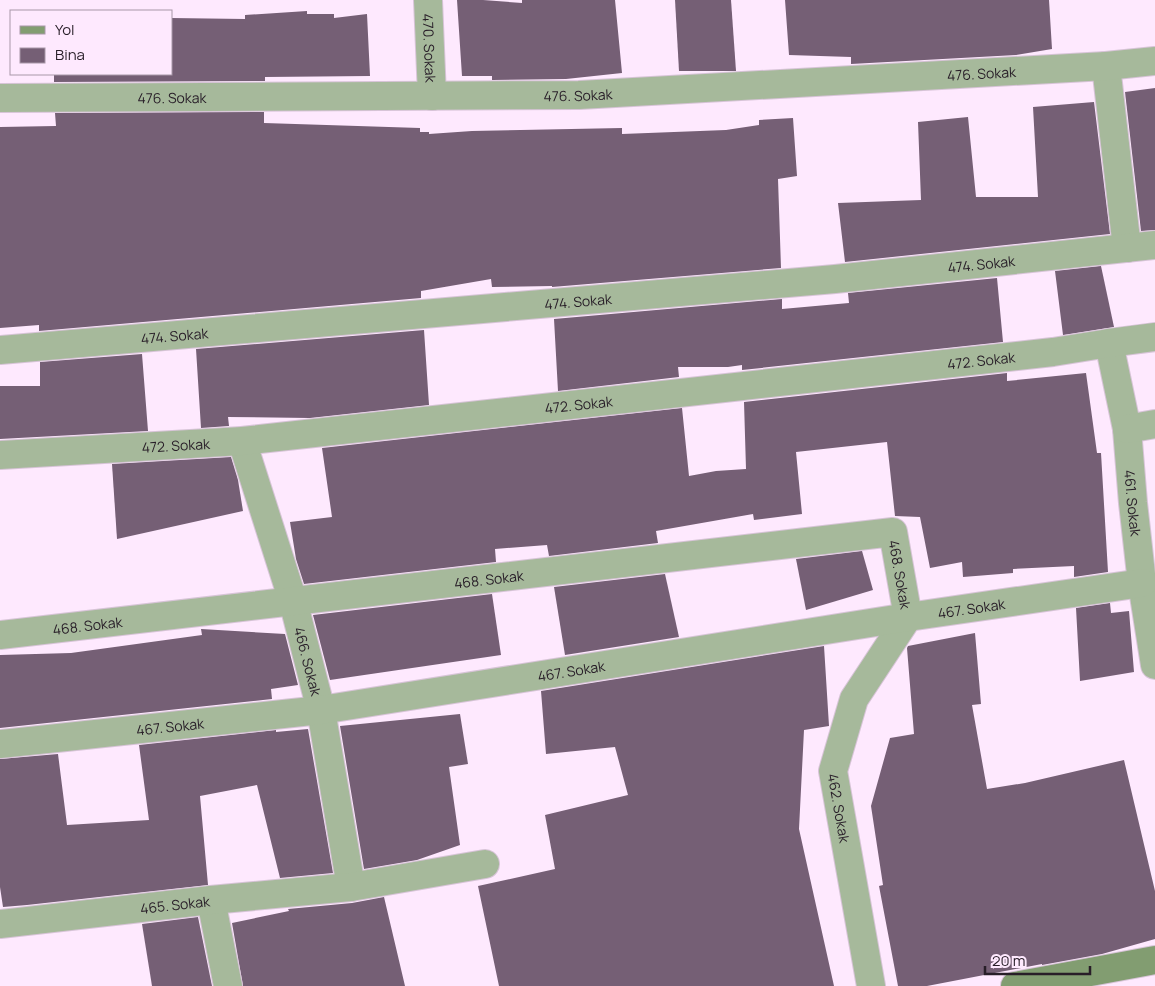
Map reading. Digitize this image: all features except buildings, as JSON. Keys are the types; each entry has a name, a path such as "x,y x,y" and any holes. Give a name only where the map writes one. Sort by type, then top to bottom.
{"main road":[{"path":"1015,986 1155,960"}],"street":[{"name":"470. Sokak","path":"428,0 432,96"},
{"name":"476. Sokak","path":"0,98 579,95 1106,66 1155,61"},
{"path":"1106,66 1127,248"},
{"name":"474. Sokak","path":"0,350 835,279 1155,245"},
{"name":"472. Sokak","path":"0,455 242,441 1053,352 1155,336"},
{"name":"461. Sokak","path":"1109,343 1127,429 1142,583 1155,665"},
{"path":"1127,429 1155,424"},
{"name":"466. Sokak","path":"242,441 293,601 320,710 351,887"},
{"name":"468. Sokak","path":"0,635 892,532 908,617"},
{"name":"467. Sokak","path":"0,744 320,710 908,617 1142,583"},
{"name":"462. Sokak","path":"871,986 833,771 854,699 908,617"},
{"name":"465. Sokak","path":"0,924 211,900 351,887 486,864"},
{"path":"211,900 228,986"}]}
